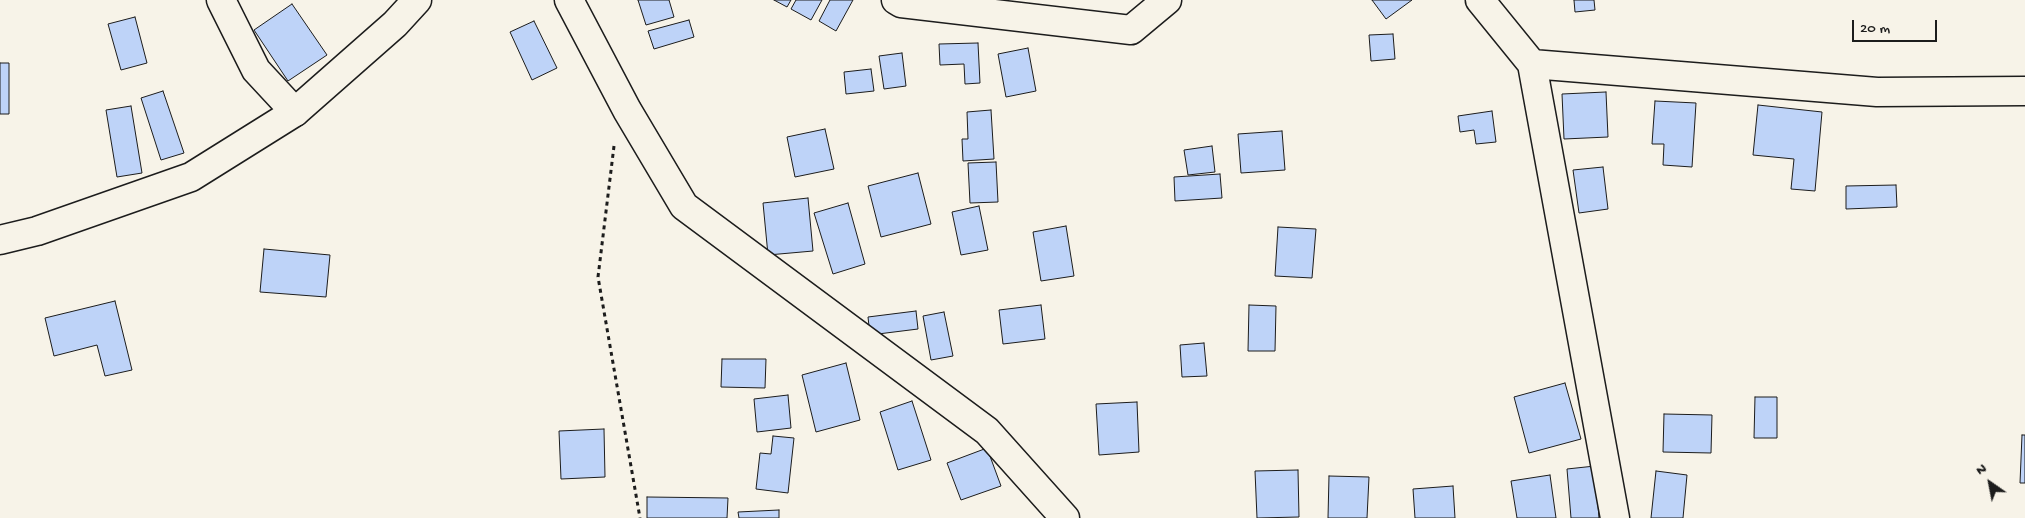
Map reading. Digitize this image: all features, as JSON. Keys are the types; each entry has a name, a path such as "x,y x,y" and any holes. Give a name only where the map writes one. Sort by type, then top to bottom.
{"street":[{"path":"221,0 256,70 295,112"},
{"path":"0,240 37,231 191,177 295,112 395,24 417,0"},
{"path":"569,0 627,110 684,206 987,431 1065,518"},
{"path":"896,0 901,3 1131,30 1167,0"},
{"path":"1480,0 1532,64 1615,518"},
{"path":"1532,64 1877,92 2025,91"}],"path":[{"path":"615,137 598,277 640,518"}],"building":[{"path":"638,0 669,0 674,17 646,25"},
{"path":"774,0 791,0 787,7"},
{"path":"796,0 822,0 811,20 791,9"},
{"path":"830,0 853,0 836,31 819,21"},
{"path":"1372,0 1412,0 1386,19"},
{"path":"1574,0 1594,0 1595,10 1575,12"},
{"path":"292,4 327,55 288,81 254,30"},
{"path":"135,17 147,63 121,70 108,24"},
{"path":"689,20 694,37 654,49 648,31"},
{"path":"534,21 557,68 532,80 510,32"},
{"path":"1393,34 1395,59 1371,61 1369,35"},
{"path":"978,43 980,83 965,84 964,64 940,65 939,44"},
{"path":"1028,48 1036,91 1006,97 998,54"},
{"path":"902,53 906,86 884,89 879,56"},
{"path":"0,63 9,63 9,114 0,114"},
{"path":"871,69 874,91 846,94 844,72"},
{"path":"163,91 184,153 161,160 141,98"},
{"path":"1606,92 1608,137 1564,139 1562,94"},
{"path":"1655,101 1696,103 1692,167 1663,165 1664,144 1652,144"},
{"path":"1758,105 1822,112 1815,191 1791,189 1794,159 1753,155"},
{"path":"131,106 142,173 117,177 106,110"},
{"path":"991,110 994,159 963,161 962,139 968,139 967,112"},
{"path":"1492,111 1496,142 1476,144 1474,130 1460,132 1458,116"},
{"path":"825,129 834,169 795,177 787,137"},
{"path":"1282,131 1285,170 1241,173 1238,134"},
{"path":"1212,146 1215,172 1188,175 1184,150"},
{"path":"996,162 998,202 970,203 968,163"},
{"path":"1603,167 1608,209 1579,213 1573,170"},
{"path":"918,173 931,224 881,237 868,186"},
{"path":"1220,174 1222,198 1175,201 1174,177"},
{"path":"1896,185 1897,207 1846,209 1846,186"},
{"path":"808,198 813,251 768,255 763,203"},
{"path":"848,203 865,264 833,274 814,213"},
{"path":"979,206 988,250 961,255 952,212"},
{"path":"1066,226 1074,276 1041,281 1033,232"},
{"path":"1278,227 1316,229 1312,278 1275,276"},
{"path":"264,249 330,255 326,297 260,292"},
{"path":"115,301 132,370 105,376 97,345 54,356 45,318"},
{"path":"1041,305 1045,339 1003,344 999,310"},
{"path":"1249,305 1276,306 1275,351 1248,351"},
{"path":"916,311 918,329 870,335 868,317"},
{"path":"944,312 953,356 931,360 923,316"},
{"path":"1204,343 1207,376 1182,377 1180,345"},
{"path":"722,359 766,359 765,388 721,387"},
{"path":"846,363 860,420 816,432 802,375"},
{"path":"1565,383 1581,439 1529,453 1514,397"},
{"path":"788,395 791,428 757,432 754,399"},
{"path":"1755,397 1777,397 1777,438 1754,438"},
{"path":"912,401 931,460 898,470 880,412"},
{"path":"1137,402 1139,452 1099,455 1096,404"},
{"path":"1664,414 1712,415 1711,453 1663,452"},
{"path":"604,429 605,477 561,479 559,431"},
{"path":"2022,435 2025,435 2025,483 2020,483"},
{"path":"773,436 794,438 788,493 756,489 760,453 771,454"},
{"path":"987,448 1001,486 961,500 947,463"},
{"path":"1595,466 1599,518 1571,518 1567,469"},
{"path":"1298,470 1299,517 1257,518 1255,471"},
{"path":"1656,471 1687,475 1683,518 1651,518"},
{"path":"1550,475 1556,518 1517,518 1511,481"},
{"path":"1329,476 1369,477 1367,518 1328,518"},
{"path":"1453,486 1455,518 1415,518 1413,489"},
{"path":"647,497 728,498 727,518 647,518"},
{"path":"779,510 779,518 739,518 738,512"}]}
